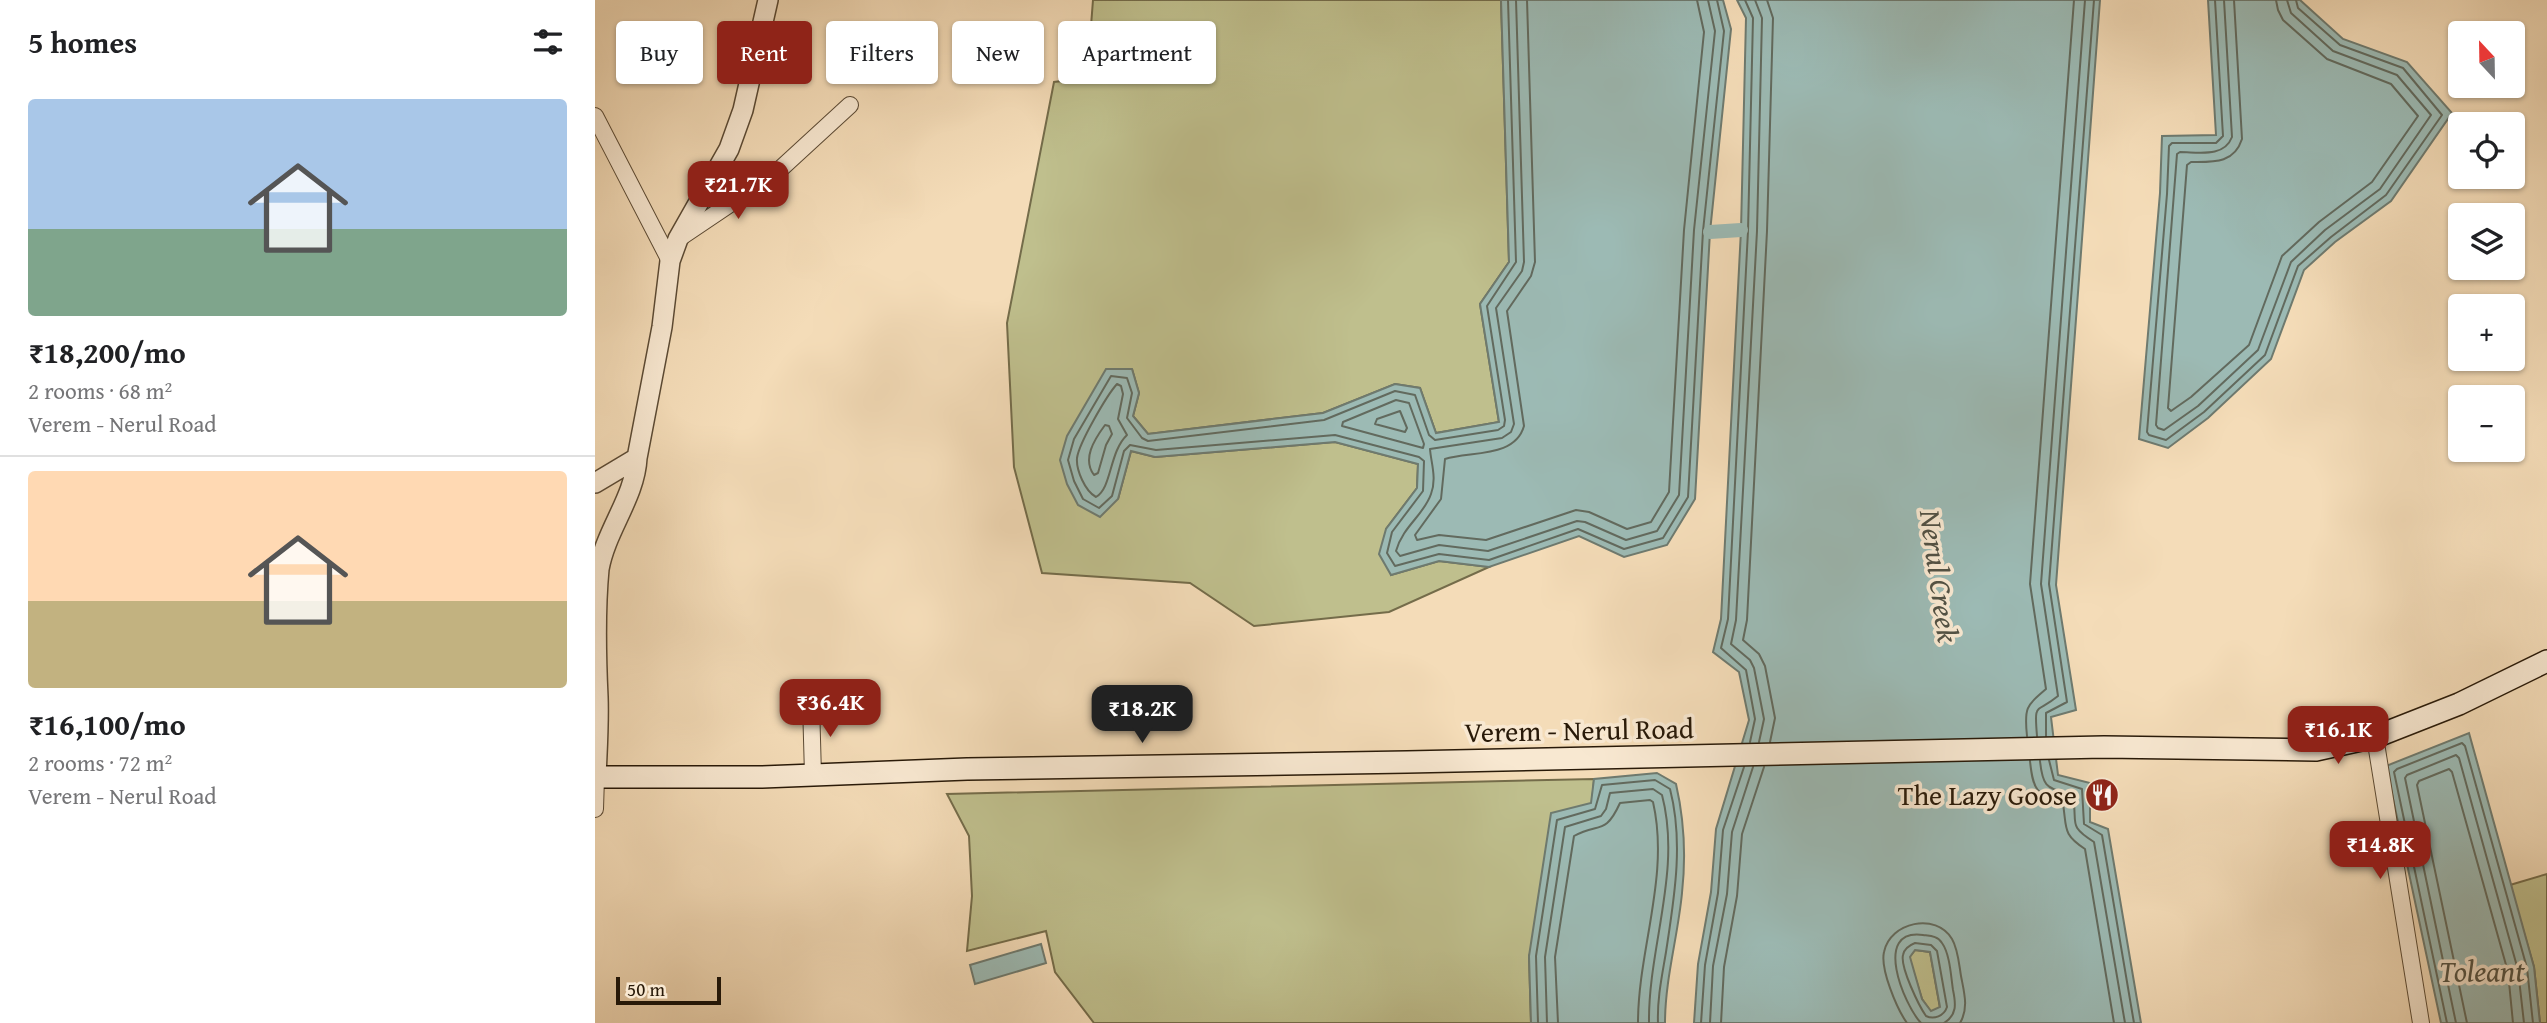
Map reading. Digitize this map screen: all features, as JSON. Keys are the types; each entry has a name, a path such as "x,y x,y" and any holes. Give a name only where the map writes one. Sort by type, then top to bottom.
{"main road":[{"name":"Verem - Nerul Road","path":"596,778 2104,747 2316,750 2375,737 2459,704 2547,661"}],"street":[{"path":"595,809 598,704 596,604 599,568 636,471 662,327 670,261 678,239 729,149 743,110 768,0"},
{"path":"678,239 776,173 850,105"},
{"path":"595,116 670,261"},
{"path":"595,483 637,458"},
{"path":"811,703 813,775"},
{"path":"2375,737 2421,1023"}],"green space":[{"path":"1093,0 1501,0 1509,262 1480,304 1499,422 1436,433 1420,388 1395,384 1323,413 1148,434 1133,416 1139,393 1132,369 1118,499 1131,451 1155,457 1335,442 1418,464 1417,488 1386,529 1391,575 1439,561 1489,567 1389,612 1254,626 1190,583 1042,573 1014,467 1007,323 1054,82 1216,84 1216,21 1091,21"},
{"path":"1594,779 1592,803 1529,956 1531,1023 1094,1023 1055,972 1046,931 967,951 972,896 969,836 947,794"},
{"path":"2547,874 2547,1023 2540,1023 2534,967 2510,885"},
{"path":"1915,950 1930,952 1940,1008 1931,1012 1922,999 1909,957"}],"water":[{"path":"1501,0 1723,0 1731,29 1710,232 1695,499 1667,545 1624,557 1579,536 1489,567 1439,561 1391,575 1379,554 1386,529 1417,488 1418,464 1335,442 1155,457 1131,451 1118,499 1100,517 1078,505 1067,484 1060,460 1067,436 1106,369 1132,369 1139,393 1133,416 1148,434 1323,413 1395,384 1420,388 1436,433 1499,422 1480,304 1509,262"},
{"name":"Nerul Creek","path":"1737,0 2100,0 2056,585 2076,710 2051,717 2058,775 2090,783 2090,822 2108,829 2141,1023 1694,1023 1698,964 1711,892 1716,829 1749,720 1739,672 1713,652 1721,619 1741,230 1746,18","holes":["1915,950 1930,952 1940,1007 1931,1011 1922,999 1910,957"]},
{"path":"2208,0 2300,0 2343,39 2407,62 2451,112 2448,112 2448,119 2391,201 2335,242 2304,270 2271,359 2208,418 2168,448 2139,439 2160,193 2162,136 2216,135"},
{"name":"Toleant","path":"2469,733 2534,967 2540,1023 2441,1023 2386,766"},
{"path":"1657,773 1676,784 1684,852 1682,893 1667,990 1665,1023 1531,1023 1529,956 1551,813 1591,803 1594,779"},
{"path":"1041,944 1046,963 975,984 970,965"}],"waterway":[{"path":"1710,232 1741,230"}],"place":[{"name":"The Lazy Goose","path":"2102,795"}]}
